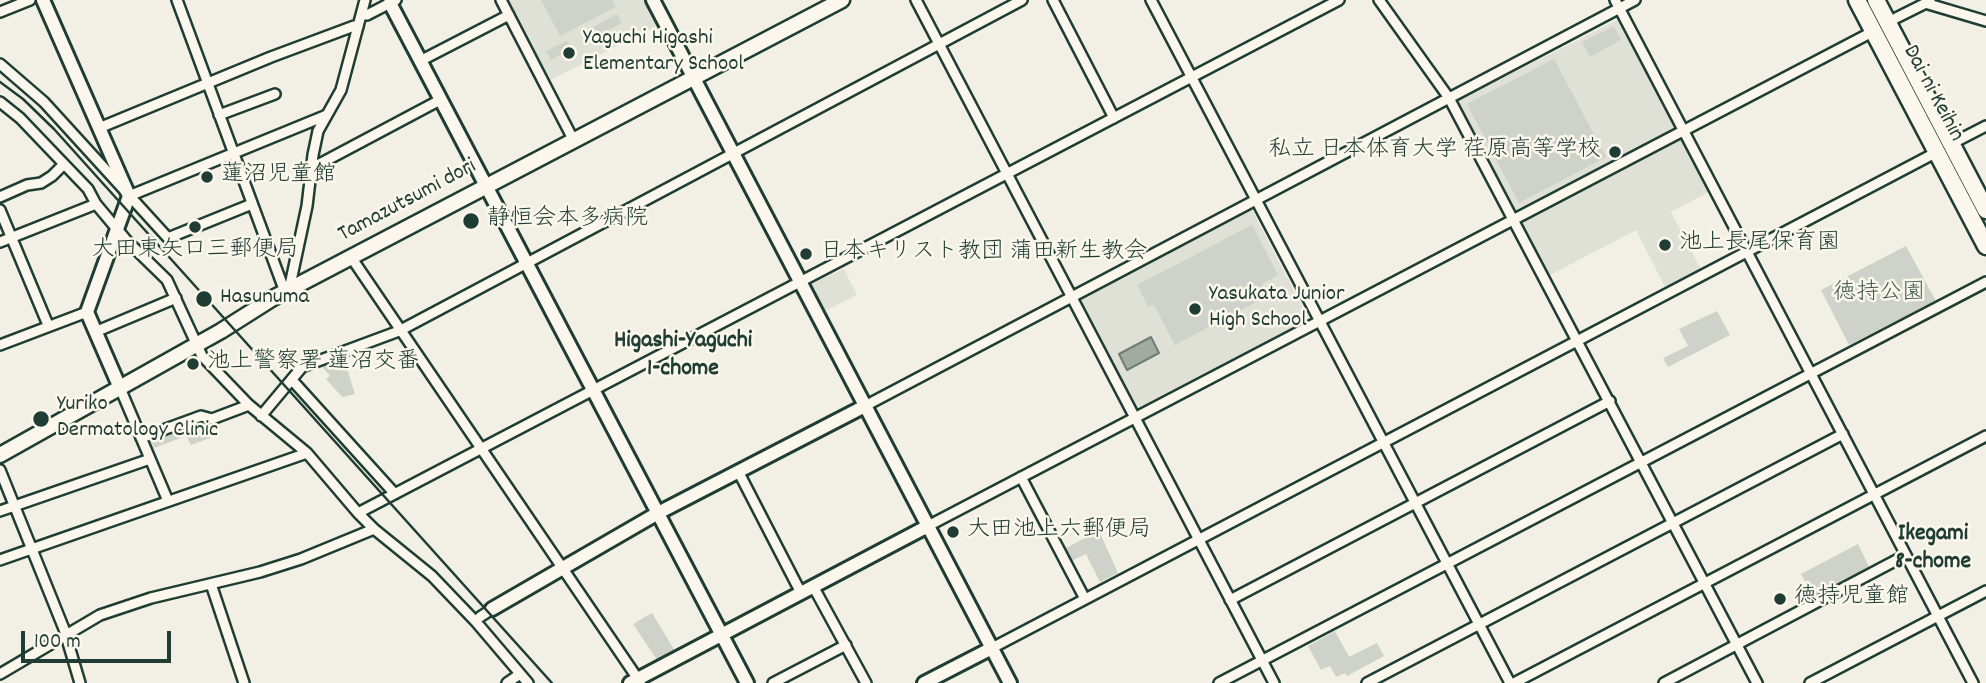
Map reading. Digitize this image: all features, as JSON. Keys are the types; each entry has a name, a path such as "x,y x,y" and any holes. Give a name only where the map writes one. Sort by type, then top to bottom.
{"highway":[{"name":"Dai-ni Keihin","path":"1857,0 1881,27 1944,148 1986,246"},
{"name":"Dai-ni Keihin","path":"1876,0 1881,27"},
{"name":"Dai-ni Keihin","path":"1944,148 1986,211"}],"main road":[{"name":"Tamazutsumi dori","path":"0,455 287,291 842,0"}],"street":[{"path":"0,12 30,0"},
{"path":"43,0 128,196 87,312 168,501"},
{"path":"177,0 287,291"},
{"path":"287,291 307,206 318,131 341,90 365,0"},
{"path":"501,0 574,141"},
{"path":"653,0 1010,683"},
{"path":"916,0 1274,683"},
{"path":"261,415 302,367 399,331 1022,0"},
{"path":"1053,0 1114,118"},
{"path":"1151,0 1446,564 1512,683 1986,436"},
{"path":"358,513 1339,0"},
{"path":"1379,0 1449,98 1757,683"},
{"path":"480,617 658,513 1449,98 1617,4 1635,0"},
{"path":"362,15 393,2 440,100 747,683"},
{"path":"351,257 636,682 813,586 1928,2 1986,21"},
{"path":"1617,4 1973,683"},
{"path":"420,61 509,15"},
{"path":"99,128 207,82 354,26 358,27"},
{"path":"0,64 44,102 168,238 252,204"},
{"path":"219,115 275,94"},
{"path":"312,168 440,100"},
{"path":"0,102 20,118 88,189 96,204 167,280 202,356 250,405 307,453 374,529 432,576 477,623 528,683"},
{"path":"128,196 327,115"},
{"path":"924,683 1986,126"},
{"path":"0,197 27,185 41,183 64,164"},
{"path":"0,242 96,204"},
{"path":"0,210 48,325"},
{"path":"1219,683 1986,282"},
{"path":"95,332 176,298"},
{"path":"0,345 87,312"},
{"path":"292,380 395,494"},
{"path":"1230,600 1610,401"},
{"path":"141,438 201,416 212,418 250,405"},
{"path":"1367,683 1843,434"},
{"path":"0,560 307,453"},
{"path":"0,511 150,459"},
{"path":"0,470 66,634 80,683"},
{"path":"738,471 801,593"},
{"path":"1021,477 1084,599"},
{"path":"0,674 100,615 151,598 301,559 374,529"},
{"path":"1664,683 1906,555"},
{"path":"211,584 244,683"},
{"path":"813,586 866,683"},
{"path":"1810,683 1986,591"},
{"path":"773,683 846,645"},
{"path":"507,683 520,674"}],"shaded area":[{"name":"Yaguchi Higashi Elementary School","path":"507,0 645,0 658,25 549,81"},
{"path":"1617,20 1676,129 1516,210 1458,101"},
{"path":"1680,137 1709,192 1671,212 1701,269 1665,287 1636,230 1550,275 1520,222"},
{"name":"Yasukata Junior High School","path":"1252,210 1309,319 1137,408 1080,300"},
{"path":"844,269 857,295 823,312 809,285"},
{"path":"1151,337 1159,353 1127,370 1119,354"}],"green space":[{"path":"541,0 612,0 616,7 560,36"},
{"path":"617,14 622,23 595,37 591,28"},
{"path":"1614,26 1621,40 1590,57 1582,42"},
{"path":"567,41 571,49 551,60 546,51"},
{"path":"1554,59 1606,157 1519,203 1467,104"},
{"path":"1252,225 1278,275 1262,284 1268,296 1175,345 1154,305 1148,307 1137,285"},
{"name":"徳持公園","path":"1906,246 1936,301 1849,345 1821,290"},
{"path":"1717,311 1730,335 1668,367 1663,358 1688,346 1679,329"},
{"path":"343,356 355,394 342,397 326,379 330,376 320,364"},
{"path":"204,420 210,438 191,445 186,436 154,448 150,438"},
{"path":"1099,531 1118,573 1100,582 1086,554 1069,562 1062,550"},
{"path":"1858,544 1870,569 1814,598 1801,574"},
{"path":"652,613 675,651 657,660 633,624"},
{"path":"1335,631 1349,657 1377,643 1384,656 1347,676 1345,673 1336,677 1330,666 1321,670 1308,646"}],"railway":[{"path":"0,82 23,99 54,129 552,683"}],"place":[{"name":"Yaguchi Higashi Elementary School","path":"569,53"},
{"name":"私立 日本体育大学 荏原高等学校","path":"1615,152"},
{"name":"蓮沼児童館","path":"207,177"},
{"name":"静恒会本多病院","path":"471,221"},
{"name":"大田東矢口三郵便局","path":"195,227"},
{"name":"池上長尾保育園","path":"1665,245"},
{"name":"日本キリスト教団 蒲田新生教会","path":"806,254"},
{"name":"Hasunuma","path":"204,299"},
{"name":"Yasukata Junior High School","path":"1195,309"},
{"name":"池上警察署 蓮沼交番","path":"193,364"},
{"name":"Yuriko Dermatology Clinic","path":"41,419"},
{"name":"大田池上六郵便局","path":"953,532"},
{"name":"徳持児童館","path":"1780,599"}],"district":[{"name":"Higashi-Yaguchi 1-chome","path":"683,357"},
{"name":"Ikegami 8-chome","path":"1933,550"}]}
